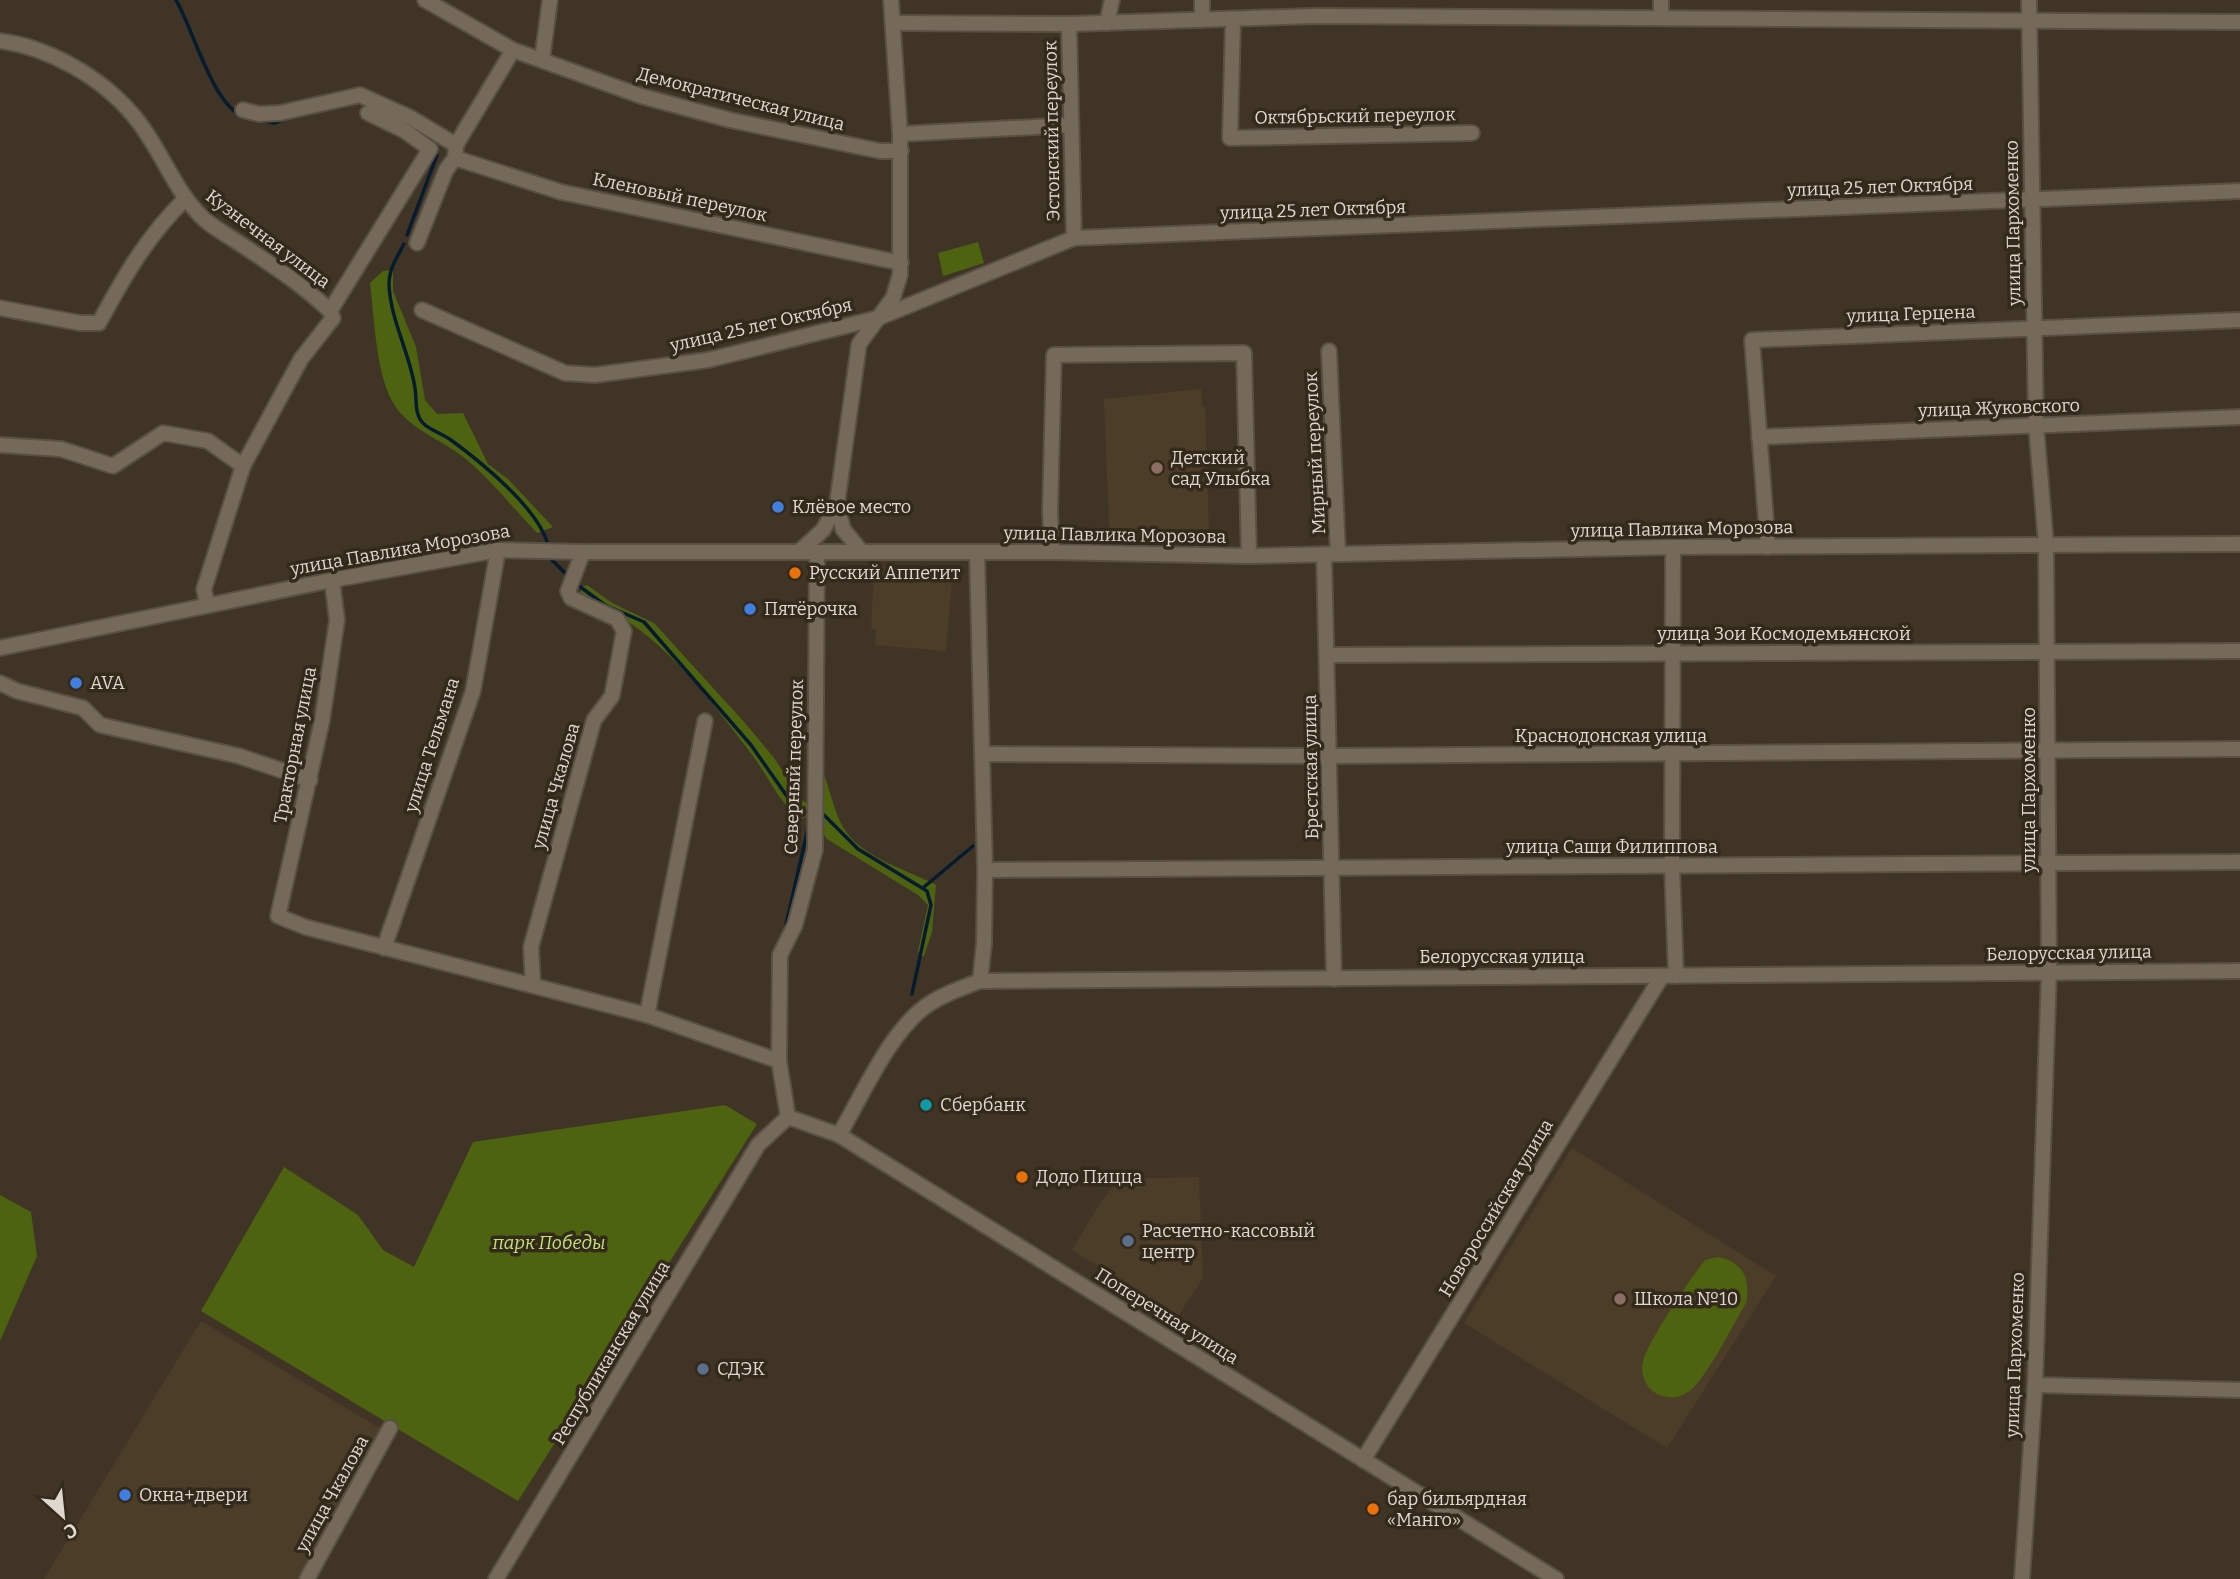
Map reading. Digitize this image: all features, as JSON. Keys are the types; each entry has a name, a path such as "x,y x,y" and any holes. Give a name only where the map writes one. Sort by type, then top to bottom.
{"street":[{"name":"Демократическая улица","path":"425,0 513,50 641,96 730,120 880,151 901,151"},
{"path":"542,60 550,0"},
{"path":"861,551 843,529 838,503 859,344 899,284 901,151 891,0"},
{"path":"1107,23 1112,0"},
{"path":"1202,0 1202,20"},
{"path":"1314,0 1314,16"},
{"path":"1661,0 1661,17"},
{"name":"улица Пархоменко","path":"2022,1579 2035,1385 2049,972 2046,544 2036,425 2029,0"},
{"path":"894,23 1069,24 1314,16 2240,22"},
{"name":"Октябрьский переулок","path":"1233,20 1230,138 1472,133"},
{"name":"Эстонский переулок","path":"1069,24 1074,238"},
{"name":"Кузнечная улица","path":"0,41 25,44 51,55 106,90 133,115 185,199 207,222 304,286 330,311"},
{"path":"417,243 446,170 513,50"},
{"name":"Кленовый переулок","path":"243,110 259,114 279,113 360,95 411,118 455,152 561,192 901,263"},
{"path":"207,604 204,589 243,466 301,359 333,318 330,311 430,149 368,113"},
{"path":"900,134 1071,125"},
{"name":"улица 25 лет Октября","path":"422,310 565,373 595,375 708,360 878,318 1074,238 2240,191"},
{"path":"0,308 80,323 99,323 132,261 161,223 185,199"},
{"name":"улица Герцена","path":"1759,436 1752,340 2240,320"},
{"name":"Мирный переулок","path":"1329,351 1331,554"},
{"path":"1052,552 1050,512 1054,355 1244,353 1249,556"},
{"name":"улица Жуковского","path":"1759,436 2240,417"},
{"path":"0,445 61,449 113,466 163,432 208,441 243,466"},
{"path":"1759,436 1768,547"},
{"path":"800,551 823,530 838,503"},
{"name":"улица Павлика Морозова","path":"0,648 207,604 498,550 1052,552 1249,556 1673,547 2240,544"},
{"path":"1669,976 1673,547"},
{"name":"улица Тельмана","path":"384,948 473,691 498,550"},
{"name":"улица Чкалова","path":"533,985 531,947 594,720 612,696 624,631 617,619 571,598 568,592 583,552"},
{"name":"Северный переулок","path":"788,1117 779,1061 780,955 795,925 815,850 817,552"},
{"path":"977,552 985,870 984,944 980,981"},
{"name":"Брестская улица","path":"1331,554 1329,655 1334,979"},
{"name":"Тракторная улица","path":"332,580 337,621 322,721 278,916 305,927 384,948"},
{"name":"улица Зои Космодемьянской","path":"1329,655 2240,651"},
{"path":"0,683 18,691 83,708 100,725 239,756 310,780"},
{"path":"647,1015 705,721"},
{"name":"Краснодонская улица","path":"983,754 1673,755 2240,749"},
{"name":"улица Саши Филиппова","path":"985,870 2049,866 2240,862"},
{"path":"384,948 647,1015 779,1061"},
{"name":"Белорусская улица","path":"839,1135 897,1037 912,1019 932,1002 980,981 2240,971"},
{"name":"Новороссийская улица","path":"1363,1460 1669,976"},
{"name":"Поперечная улица","path":"788,1117 839,1135 1556,1579"},
{"name":"Республиканская улица","path":"496,1579 758,1145 788,1117"},
{"path":"2035,1385 2240,1390"},
{"name":"улица Чкалова","path":"307,1579 390,1428"}],"shaded area":[{"name":"Детский сад Улыбка","path":"1201,389 1202,406 1205,407 1209,529 1109,529 1104,399"},
{"path":"874,566 953,566 946,651 875,645 876,629 871,629"},
{"name":"Школа №10","path":"1572,1148 1776,1276 1667,1448 1464,1323"},
{"name":"Расчетно-кассовый центр","path":"1199,1177 1203,1278 1178,1316 1072,1250 1100,1203 1119,1179"},
{"path":"201,1321 383,1430 302,1579 44,1579"}],"green space":[{"path":"978,242 984,263 943,276 938,253"},
{"path":"393,270 393,291 416,347 425,400 437,414 463,413 488,464 508,479 553,527 537,533 494,485 466,459 415,426 397,409 382,373 370,283 383,271"},
{"path":"587,585 612,603 654,623 775,759 799,798 812,807 809,816 801,819 787,806 729,724 676,662 639,630 580,594 582,587"},
{"path":"824,775 840,821 851,838 872,855 936,885 932,932 924,956 920,957 918,951 928,905 918,895 827,839 821,830 821,781"},
{"name":"парк Победы","path":"725,1105 757,1124 518,1501 201,1311 284,1167 358,1215 383,1250 414,1267 473,1142"},
{"path":"0,1195 31,1212 37,1256 0,1341"},
{"path":"1718,1257 1734,1263 1743,1273 1747,1286 1746,1303 1716,1356 1695,1386 1677,1397 1658,1394 1645,1382 1642,1372 1646,1352 1705,1260"}],"waterway":[{"path":"176,0 212,81 231,108 241,115"},
{"path":"262,120 274,123 288,118"},
{"path":"407,235 437,155 435,144 417,129"},
{"path":"404,244 389,279 390,297 412,375 419,416 427,426 448,438 493,473 533,516 548,545"},
{"path":"551,559 566,574"},
{"path":"579,586 605,605 644,622 751,745 798,812 811,812"},
{"path":"821,812 858,849 927,891 931,905 912,994"},
{"path":"786,925 809,824"},
{"path":"924,887 973,846"}],"place":[{"name":"Детский сад Улыбка","path":"1157,468"},
{"name":"Клёвое место","path":"778,507"},
{"name":"Русский Аппетит","path":"795,573"},
{"name":"Пятёрочка","path":"750,609"},
{"name":"AVA","path":"76,683"},
{"name":"Сбербанк","path":"926,1105"},
{"name":"Додо Пицца","path":"1022,1177"},
{"name":"Расчетно-кассовый центр","path":"1128,1241"},
{"name":"Школа №10","path":"1620,1299"},
{"name":"СДЭК","path":"703,1369"},
{"name":"Окна+двери","path":"125,1495"},
{"name":"бар бильярдная «Манго»","path":"1373,1509"}]}
